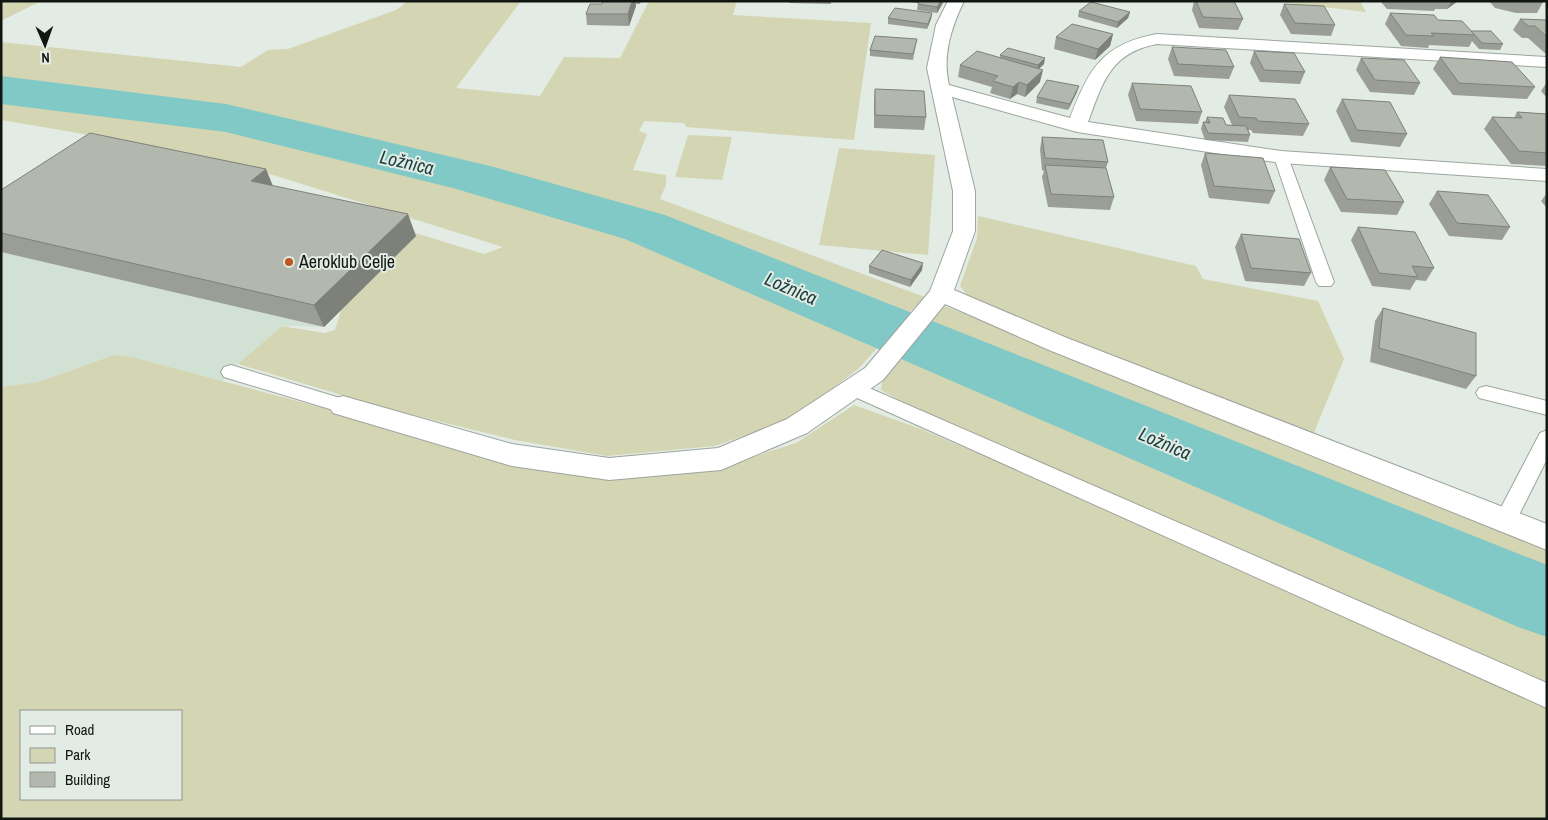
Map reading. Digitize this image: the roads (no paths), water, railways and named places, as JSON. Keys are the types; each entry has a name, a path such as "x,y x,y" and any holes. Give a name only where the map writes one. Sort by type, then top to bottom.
{"street":[{"path":"343,406 512,455 610,469 721,459 797,426 864,381 935,300 964,231 964,191 936,68 944,24 956,1"},
{"path":"1077,126 1100,70 1124,49 1157,39 1547,62"},
{"path":"940,88 1077,126 1282,156 1547,176"},
{"path":"935,300 1058,344 1547,537"}],"lane":[{"path":"1282,156 1325,282"},
{"path":"231,372 343,406"},
{"path":"864,381 1547,696"},
{"path":"1486,393 1547,408"},
{"path":"1505,521 1547,438"}],"waterway":[{"name":"Ložnica","path":"1,90 226,118 471,177 645,227 1547,602"}],"place":[{"name":"Aeroklub Celje","path":"289,262"}]}
